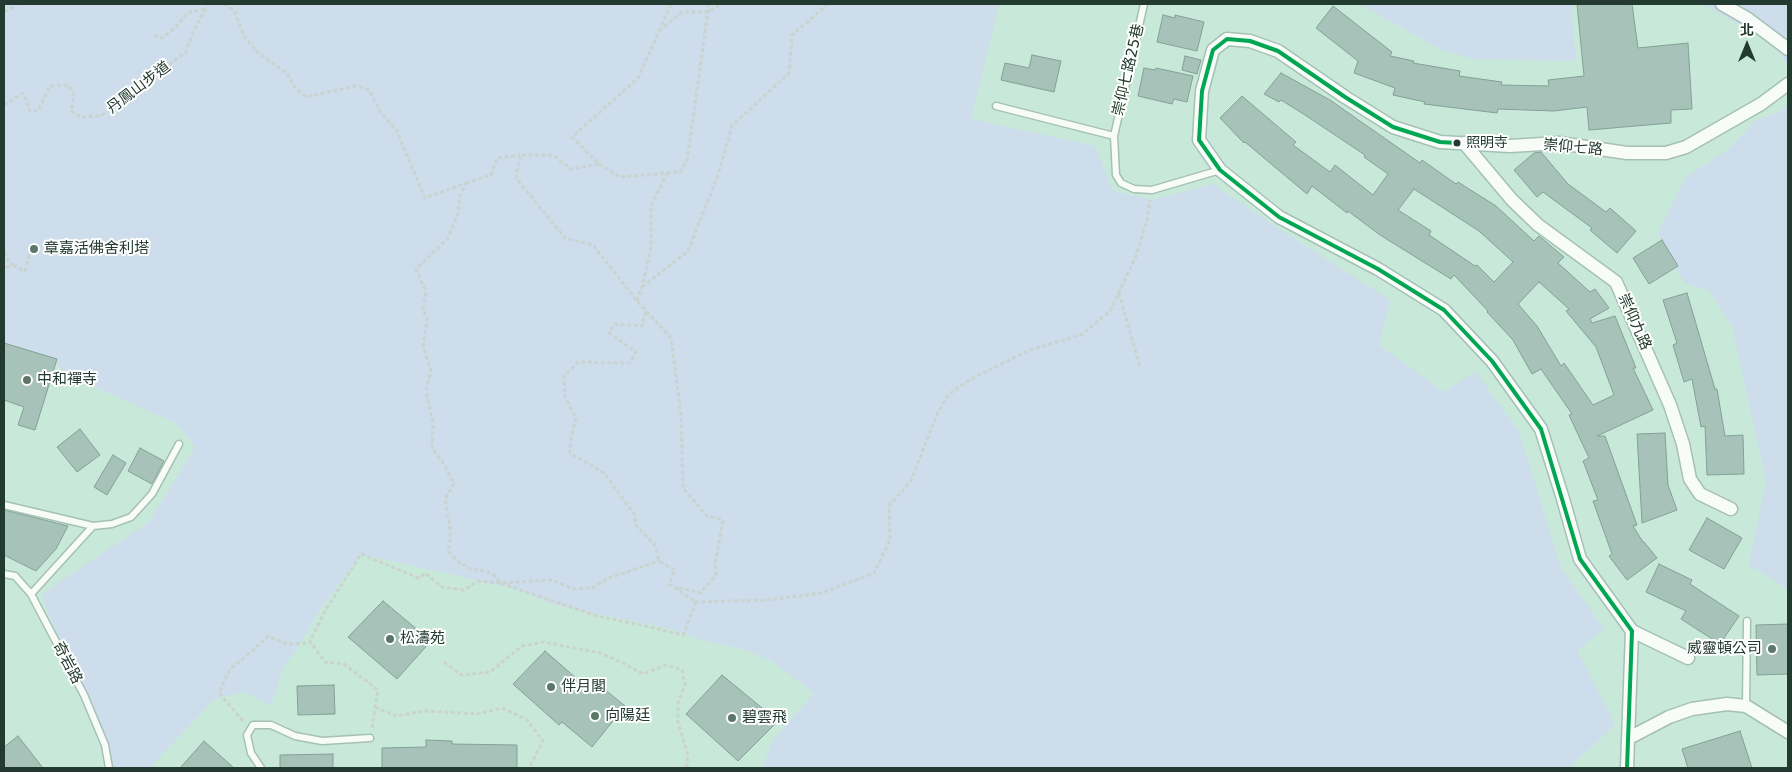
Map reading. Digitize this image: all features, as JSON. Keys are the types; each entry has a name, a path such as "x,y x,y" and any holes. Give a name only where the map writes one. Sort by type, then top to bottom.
{"street":[{"path":"1722,4 1748,19 1788,49"},
{"name":"崇仰七路","path":"1688,658 1632,631 1580,559 1541,429 1492,361 1444,310 1378,269 1279,216 1220,170 1199,140 1202,91 1213,50 1228,39 1250,41 1278,51 1393,127 1440,142 1510,146 1559,143 1627,153 1666,153 1686,147 1761,104 1788,84"},
{"name":"崇仰九路","path":"1464,144 1512,200 1538,225 1616,282 1670,405 1690,479 1700,494 1731,509"},
{"path":"1627,768 1630,738 1632,631"},
{"path":"1630,738 1669,717 1692,709 1727,704 1746,706 1788,732"}],"lane":[{"name":"崇仰七路25巷","path":"1144,4 1114,136 1116,175 1121,183 1134,189 1152,190 1220,170"},
{"name":"崇仰七路25巷","path":"996,106 1114,136"},
{"path":"4,505 93,526 112,524 131,517 152,494 179,444"},
{"path":"32,594 93,526"},
{"name":"奇岩路","path":"4,574 15,576 32,594 84,695 105,744 109,768"},
{"path":"1746,706 1747,621"},
{"path":"261,768 251,753 248,735 253,725 271,725 295,736 322,741 370,738"}],"path":[{"path":"4,12 16,4"},
{"name":"丹鳳山步道","path":"4,105 23,93 30,111 38,111 50,86 68,84 74,95 71,111 81,117 100,116 186,52 204,9 208,4"},
{"path":"224,4 234,10 244,36 258,53 288,73 292,85 306,97 355,86 369,90 381,113 397,131 425,198 491,175 497,158 520,155 552,155 571,169 599,164"},
{"path":"671,4 638,78 572,137 599,164 620,176 680,172 687,161 709,4"},
{"path":"657,33 682,12 708,12 721,4"},
{"path":"642,287 688,251 717,178 732,126 789,73 792,34 828,4"},
{"path":"154,35 162,38 176,27 187,13 204,9"},
{"path":"520,155 516,178 565,238 593,245 637,301 671,338 681,415 683,488 707,516 723,520 715,565 716,575 700,592 672,586"},
{"path":"637,301 651,247 651,205 668,174"},
{"path":"466,184 460,195 458,213 448,238 416,269 426,292 423,309 427,319 423,347 431,370 426,391 433,423 432,449 444,464 454,484 444,499 450,528 448,551 470,570 486,571 494,575 500,583 597,616 683,635 695,602"},
{"path":"646,311 642,326 615,324 610,333 636,352 630,363 578,362 564,377 565,397 576,418 571,438 570,453 604,473 634,514 637,527 654,544 659,560 675,570 669,584 695,602 767,600 822,593 874,573 890,540 889,506 911,481 936,416 948,395 970,380 1030,350 1083,334 1110,311 1136,256 1147,220 1152,190"},
{"path":"4,252 10,263 25,271 29,255"},
{"path":"4,268 13,265"},
{"path":"1118,293 1140,367"},
{"path":"370,738 378,690 344,664 325,662 310,641 325,611 360,554 419,578 424,573 442,587 464,590 478,581 500,583 552,580 573,589 592,588 609,578 659,560"},
{"path":"250,730 219,693 230,669 268,636 288,644 312,643"},
{"path":"444,662 462,675 490,672 522,646 544,642 600,652 643,674 666,665 682,670 685,685 678,702 678,722 687,751 688,764 684,768"},
{"path":"375,707 396,716 425,711 477,714 502,708 526,719 543,741 529,768"}],"shaded area":[{"path":"4,4 999,4 971,119 1095,146 1113,191 1152,200 1213,184 1390,300 1379,345 1444,392 1476,372 1519,432 1561,568 1604,629 1577,650 1615,725 1569,768 762,768 773,740 814,693 773,662 746,650 698,639 672,629 555,605 524,591 361,554 319,611 297,649 283,668 271,706 245,692 215,699 149,768 111,768 41,595 150,521 195,447 176,423 63,373 58,365 4,346"},
{"path":"1359,4 1571,4 1576,61 1475,59 1444,51"},
{"path":"1705,4 1788,4 1788,67 1774,43 1712,10"},
{"path":"1788,104 1788,589 1749,565 1766,481 1732,326 1709,290 1685,284 1658,233 1686,177 1730,148 1755,121 1781,111"}],"building":[{"path":"1577,4 1632,4 1638,48 1688,43 1692,109 1671,110 1671,123 1589,130 1587,107 1554,111 1498,109 1497,113 1424,104 1425,102 1393,95 1395,88 1354,73 1358,61 1316,28 1333,6 1392,52 1390,56 1414,61 1413,63 1460,71 1459,76 1502,82 1501,85 1549,86 1548,80 1584,76"},
{"path":"1163,15 1175,18 1175,15 1204,22 1197,51 1157,42"},
{"path":"1032,55 1061,61 1054,92 1001,80 1005,63 1029,68"},
{"path":"1185,56 1201,60 1197,74 1182,70"},
{"path":"1144,68 1155,70 1156,68 1193,76 1187,102 1174,99 1172,104 1138,96"},
{"path":"1281,73 1330,100 1420,163 1422,160 1456,184 1458,182 1496,206 1534,241 1539,236 1564,257 1558,263 1590,292 1595,289 1609,308 1590,319 1592,323 1615,316 1636,368 1633,368 1653,410 1597,436 1605,436 1637,525 1633,526 1643,542 1657,558 1627,580 1609,556 1612,554 1593,501 1598,500 1583,461 1589,458 1569,415 1572,414 1541,369 1532,374 1513,340 1454,275 1451,279 1380,235 1312,186 1307,194 1244,143 1220,118 1242,96 1296,142 1293,145 1330,172 1335,165 1373,195 1388,174 1364,157 1365,155 1305,115 1281,100 1279,102 1264,94","holes":["1414,189 1479,231 1513,262 1494,282 1477,265 1475,266 1429,235 1431,231 1398,210","1539,282 1569,309 1566,311 1596,347 1614,395 1593,405 1564,363 1561,366 1537,326 1518,304"]},
{"path":"1541,152 1568,184 1606,212 1610,208 1636,231 1617,253 1590,230 1592,228 1543,192 1537,197 1514,170 1534,153"},
{"path":"1662,240 1678,266 1649,284 1633,258"},
{"path":"1687,293 1715,389 1717,389 1725,436 1743,435 1744,474 1707,475 1705,426 1701,427 1692,379 1684,382 1673,345 1677,343 1663,300"},
{"name":"中和禪寺","path":"4,343 57,359 35,430 18,425 24,407 4,400"},
{"path":"80,429 100,455 77,472 57,447"},
{"path":"1665,433 1668,485 1677,510 1642,523 1637,434"},
{"path":"140,448 164,461 152,484 128,471"},
{"path":"113,455 126,463 107,495 94,487"},
{"path":"4,510 68,526 56,549 36,571 4,555"},
{"path":"1707,518 1742,538 1724,569 1689,550"},
{"path":"1659,564 1692,580 1690,584 1739,616 1720,644 1681,619 1686,611 1646,592"},
{"name":"松濤苑","path":"383,601 431,641 397,679 348,637"},
{"name":"威靈頓公司","path":"1788,624 1788,674 1757,675 1756,625"},
{"path":"545,651 592,692 598,684 625,706 592,747 562,722 559,725 513,684"},
{"name":"碧雲飛","path":"722,675 778,721 738,761 686,714"},
{"path":"334,685 335,714 298,715 297,686"},
{"path":"1740,731 1752,768 1688,768 1682,749"},
{"path":"18,736 43,768 4,768 4,747"},
{"path":"426,740 452,741 452,744 517,745 517,768 382,768 382,748 426,747"},
{"path":"204,741 234,768 180,768"},
{"path":"333,754 333,768 280,768 280,755"}],"transit line":[{"path":"1457,143 1440,142 1393,127 1278,51 1250,41 1227,39 1213,50 1202,91 1199,140 1220,170 1279,217 1378,269 1444,310 1492,361 1541,429 1580,559 1632,631"},
{"path":"1627,768 1632,631"}],"place":[{"name":"照明寺","path":"1457,143"},
{"name":"章嘉活佛舍利塔","path":"34,249"},
{"name":"中和禪寺","path":"27,380"},
{"name":"松濤苑","path":"390,639"},
{"name":"威靈頓公司","path":"1772,649"},
{"name":"伴月閣","path":"551,687"},
{"name":"向陽廷","path":"595,716"},
{"name":"碧雲飛","path":"732,718"}]}
